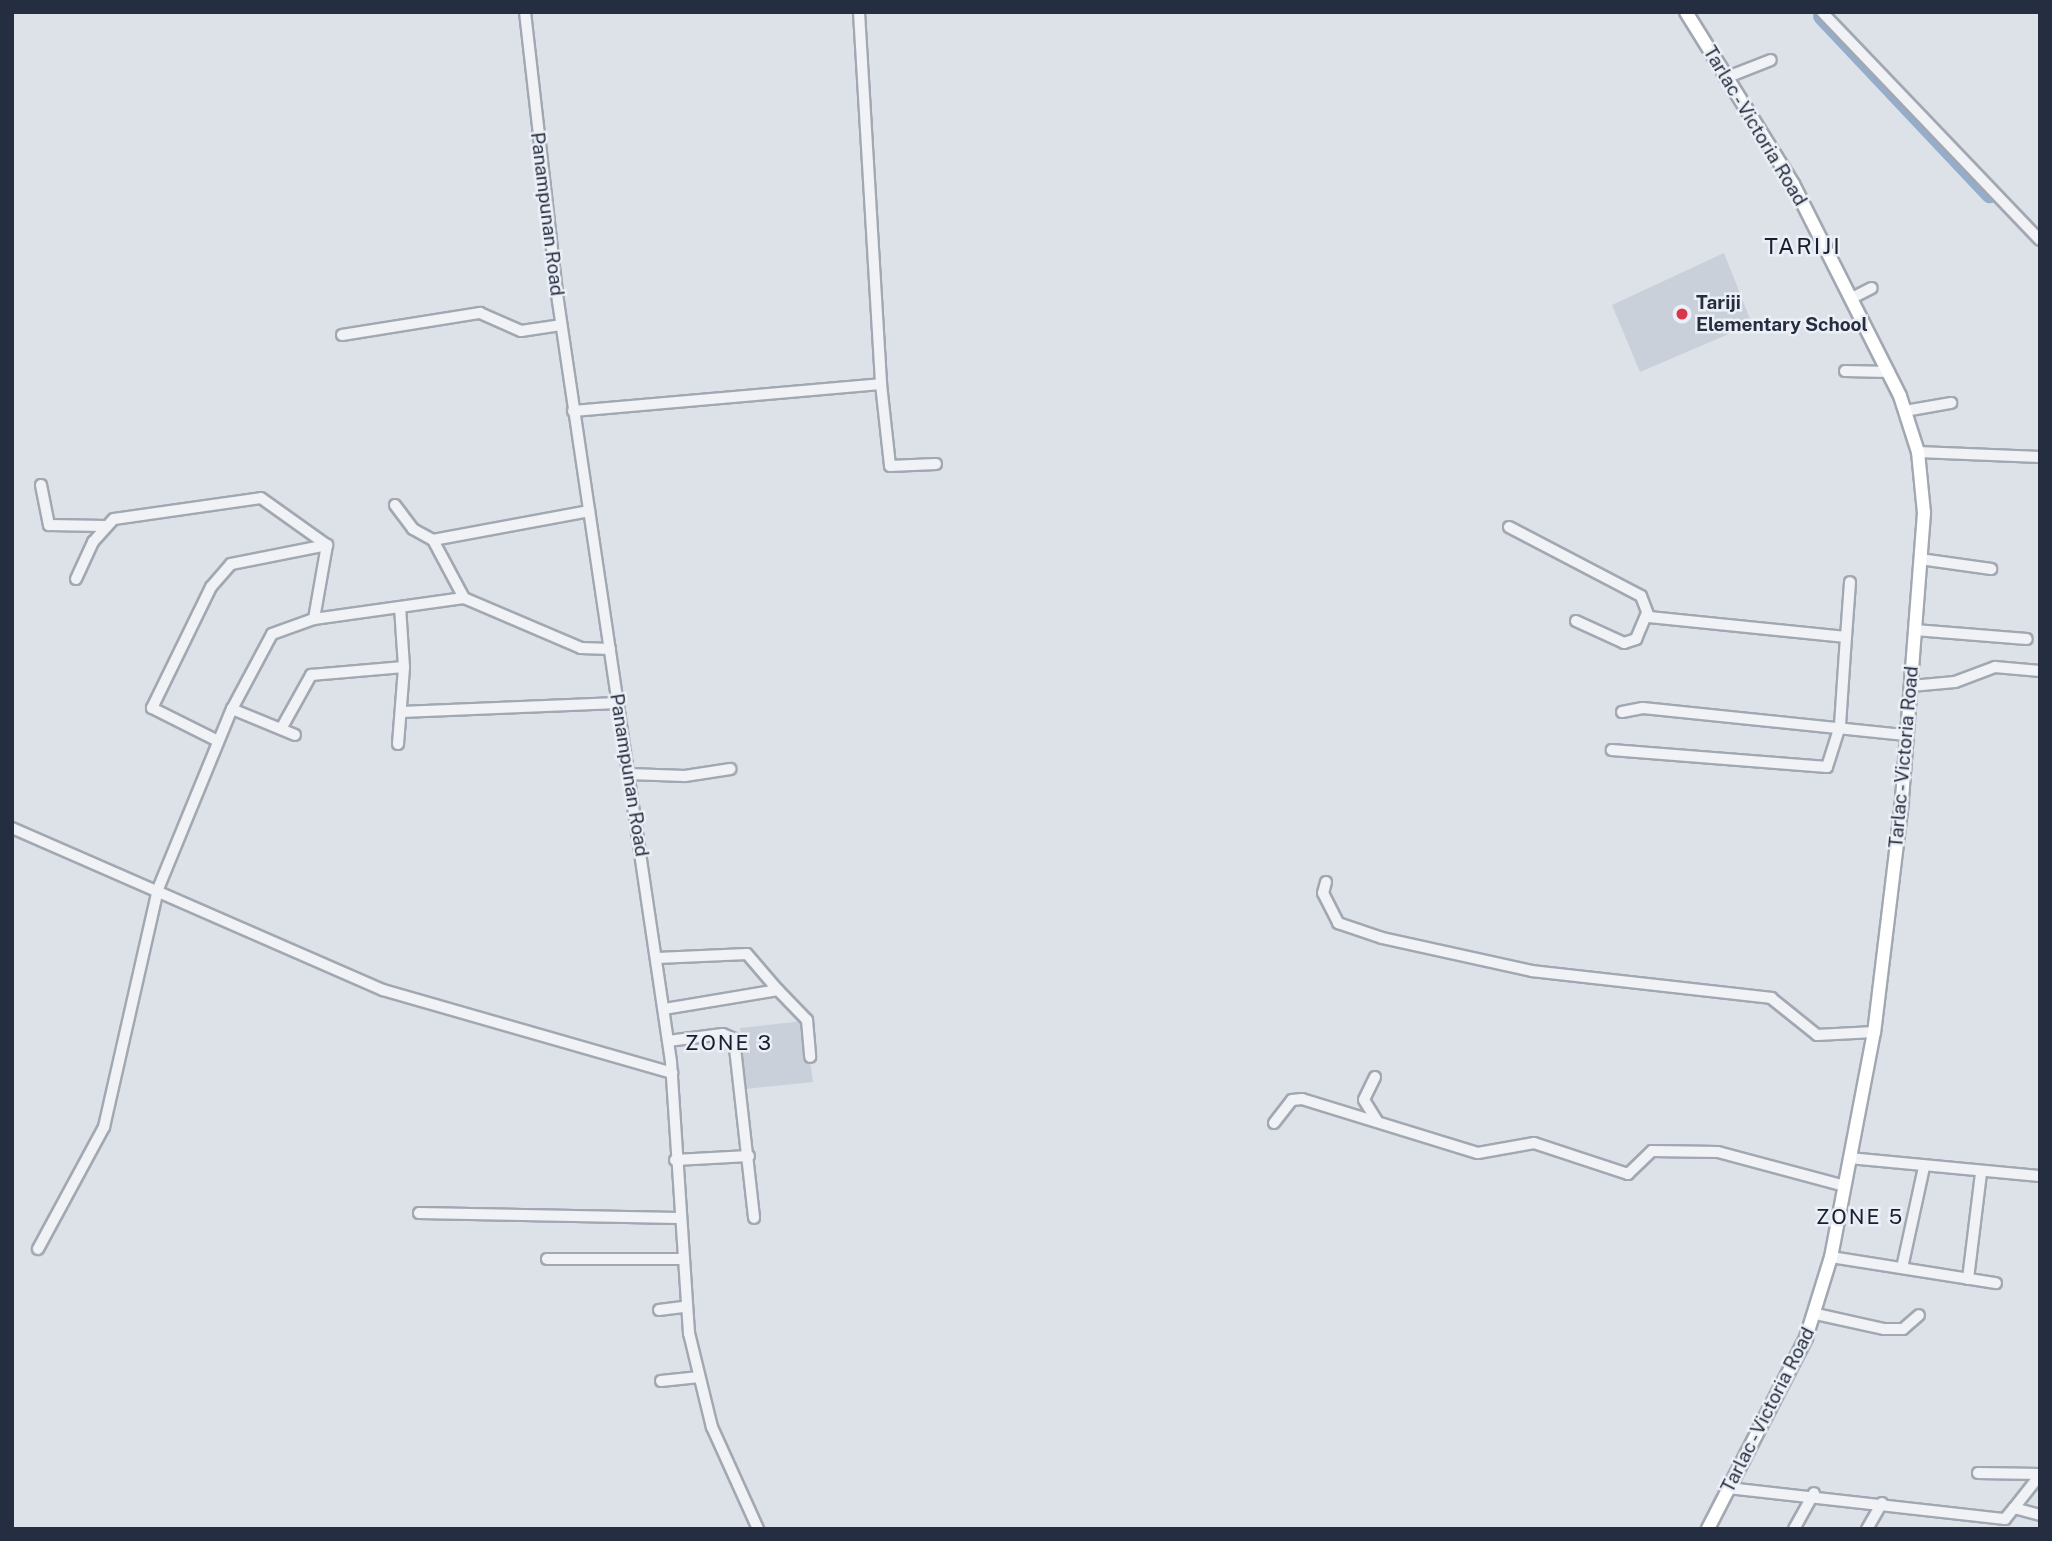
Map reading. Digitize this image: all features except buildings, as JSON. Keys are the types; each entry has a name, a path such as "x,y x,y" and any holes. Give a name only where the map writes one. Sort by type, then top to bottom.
{"main road":[{"name":"Tarlac - Victoria Road","path":"1686,12 1793,184 1889,372 1918,453 1920,559 1911,686 1874,1032 1831,1258 1816,1314 1708,1529"}],"street":[{"name":"Panampunan Road","path":"525,12 561,325 672,1073 680,1259 685,1307 697,1377 758,1529"},
{"path":"859,12 881,384 890,466 936,464"},
{"path":"1822,12 2040,240"},
{"path":"1725,78 1771,60"},
{"path":"1852,298 1872,288"},
{"path":"342,335 480,313 521,331 561,325"},
{"path":"1844,371 1889,372"},
{"path":"573,411 881,384"},
{"path":"1905,411 1951,403"},
{"path":"1918,453 2040,457"},
{"path":"41,485 49,525 106,526"},
{"path":"76,579 106,526 127,514 250,496 270,503 327,545"},
{"path":"395,505 414,529 433,540 464,598"},
{"path":"433,540 589,510"},
{"path":"1509,527 1641,596 1646,615 1636,639 1624,643 1576,621"},
{"path":"314,619 327,545"},
{"path":"218,741 152,708 211,587 231,564 327,545"},
{"path":"1920,559 1991,569"},
{"path":"1612,750 1820,769 1831,762 1840,726 1850,582"},
{"path":"38,1249 93,1154 111,1108 158,889 232,709 272,634 314,619 464,598 581,648 610,649"},
{"path":"398,744 404,667 401,607"},
{"path":"1646,615 1846,637"},
{"path":"1915,630 2027,639"},
{"path":"281,729 311,675 404,667"},
{"path":"1911,686 1955,681 1995,667 2040,671"},
{"path":"401,712 618,703"},
{"path":"1622,712 1643,708 1840,726 1906,735"},
{"path":"232,709 295,735"},
{"path":"629,774 685,776 730,769"},
{"path":"12,828 158,889 383,989 672,1073"},
{"path":"1326,882 1323,893 1338,923 1382,938 1532,971 1771,998 1817,1035 1874,1032"},
{"path":"657,958 741,953 807,1020 810,1057"},
{"path":"664,1009 778,990"},
{"path":"668,1041 723,1034 734,1039 754,1218"},
{"path":"1375,1077 1364,1100 1377,1122"},
{"path":"1274,1123 1292,1100 1302,1098 1489,1154 1547,1145 1621,1174 1658,1149 1718,1152 1845,1186"},
{"path":"675,1160 749,1156"},
{"path":"1849,1158 2040,1177"},
{"path":"1902,1268 1924,1167"},
{"path":"1968,1279 1981,1173"},
{"path":"419,1213 678,1218"},
{"path":"1831,1258 1996,1283"},
{"path":"547,1259 680,1259"},
{"path":"659,1310 685,1307"},
{"path":"1816,1314 1884,1329 1903,1329 1919,1315"},
{"path":"661,1381 697,1377"},
{"path":"1978,1473 2040,1474"},
{"path":"1728,1488 1814,1493 2002,1524 2040,1474"},
{"path":"1794,1529 1814,1493"},
{"path":"1867,1529 1882,1503"},
{"path":"2014,1507 2040,1515"}],"shaded area":[{"name":"Tariji Elementary School","path":"1724,253 1752,324 1640,372 1612,305"},
{"path":"804,1021 813,1082 746,1089 740,1028"}],"waterway":[{"path":"1822,16 1990,194"}],"place":[{"name":"Tariji Elementary School","path":"1682,314"}],"district":[{"name":"TARIJI","path":"1803,246"},
{"name":"ZONE 3","path":"729,1043"},
{"name":"ZONE 5","path":"1860,1217"}]}
